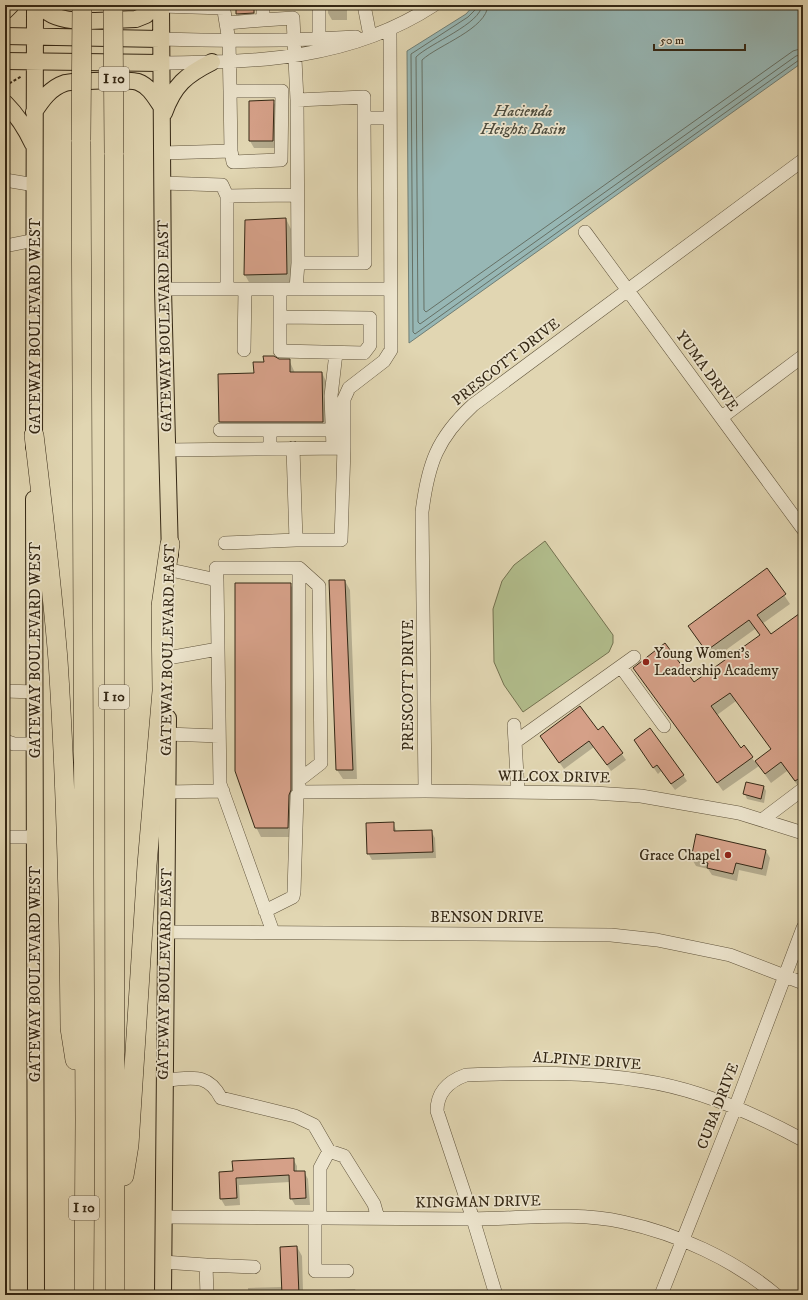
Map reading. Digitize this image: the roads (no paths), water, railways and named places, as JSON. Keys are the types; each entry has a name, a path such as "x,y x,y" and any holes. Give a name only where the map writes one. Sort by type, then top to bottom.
{"highway":[{"name":"I 10","path":"82,5 81,140 85,1120 84,1295"},
{"name":"I 10","path":"113,5 115,1295"},
{"path":"34,435 49,556 58,662 66,854 70,1028 85,1120"},
{"path":"115,1240 129,1145 147,865 165,659 161,606 168,570 170,544"}],"main road":[{"path":"5,11 11,5"},
{"name":"GATEWAY BOULEVARD WEST","path":"35,5 34,837 36,1295"},
{"path":"41,5 49,14 66,20 136,19 146,15 159,5"},
{"name":"GATEWAY BOULEVARD EAST","path":"159,5 163,289 170,544"},
{"path":"5,36 160,39"},
{"path":"5,61 161,63"},
{"path":"161,113 182,80 193,71 212,62"},
{"path":"34,112 45,96 66,83 126,81 138,82 152,93 161,113"},
{"path":"5,103 28,134 35,149"},
{"name":"GATEWAY BOULEVARD EAST","path":"163,1295 165,932 168,734 165,659"}],"street":[{"path":"159,5 224,6 229,41 231,151 233,162 282,160 282,91 230,91"},
{"path":"263,5 263,20"},
{"path":"319,5 319,39"},
{"path":"364,5 370,36"},
{"path":"161,63 212,62 295,56 346,46 390,29 419,15 434,5"},
{"path":"227,23 293,18 296,100 298,263 296,289"},
{"path":"225,544 296,540 342,540 338,448 344,399 349,388 384,361 391,350 390,29"},
{"path":"160,39 229,41 294,40 370,36"},
{"path":"296,100 364,97 365,263 298,263"},
{"path":"364,118 390,118"},
{"path":"162,153 231,151"},
{"name":"PRESCOTT DRIVE","path":"425,791 422,512 426,484 436,451 447,433 473,405 803,160"},
{"path":"5,180 35,184"},
{"path":"162,183 222,185 227,196 227,289"},
{"path":"227,196 297,195"},
{"name":"YUMA DRIVE","path":"585,232 803,529"},
{"path":"5,246 35,240"},
{"path":"163,289 390,289"},
{"path":"244,350 245,290"},
{"path":"280,290 280,317 280,351 364,354 370,346 370,318 280,317"},
{"path":"336,353 331,396 332,430 338,448"},
{"path":"722,418 803,356"},
{"path":"220,430 332,430"},
{"path":"270,430 270,449"},
{"path":"293,448 296,540"},
{"path":"167,450 338,448"},
{"path":"273,932 220,784 216,568 299,568 319,586 321,763 299,786"},
{"path":"265,911 293,897 297,795 299,786 299,568"},
{"path":"168,570 216,580"},
{"path":"165,659 218,649"},
{"path":"515,742 634,657"},
{"path":"621,667 664,726"},
{"path":"5,691 34,692"},
{"path":"514,725 518,792"},
{"path":"168,734 219,736"},
{"path":"5,741 14,744 34,744"},
{"name":"WILCOX DRIVE","path":"299,786 425,791 594,793 641,796 740,813 803,833"},
{"path":"762,820 803,789"},
{"path":"167,792 223,791"},
{"path":"5,837 34,837"},
{"name":"CUBA DRIVE","path":"661,1295 735,1108 803,928"},
{"name":"BENSON DRIVE","path":"165,932 612,934 656,940 730,955 803,983"},
{"name":"ALPINE DRIVE","path":"473,1219 437,1111 440,1096 454,1080 466,1076 559,1073 600,1075 646,1081 695,1093 735,1108 803,1140"},
{"path":"164,1080 204,1079 215,1087 221,1098 295,1116 314,1125 329,1151 344,1156 374,1204 378,1218"},
{"path":"329,1151 320,1168 314,1271 347,1271"},
{"name":"KINGMAN DRIVE","path":"163,1217 473,1219 532,1217 593,1218 636,1225 682,1241 737,1267 776,1295"},
{"path":"473,1219 496,1295"},
{"path":"163,1262 254,1267"},
{"path":"206,1265 207,1295"}],"water":[{"name":"Hacienda Heights Basin","path":"474,5 803,5 803,62 409,343 407,51 466,14"}],"place":[{"name":"Young Women's Leadership Academy","path":"646,662"},
{"name":"Grace Chapel","path":"728,855"}]}
